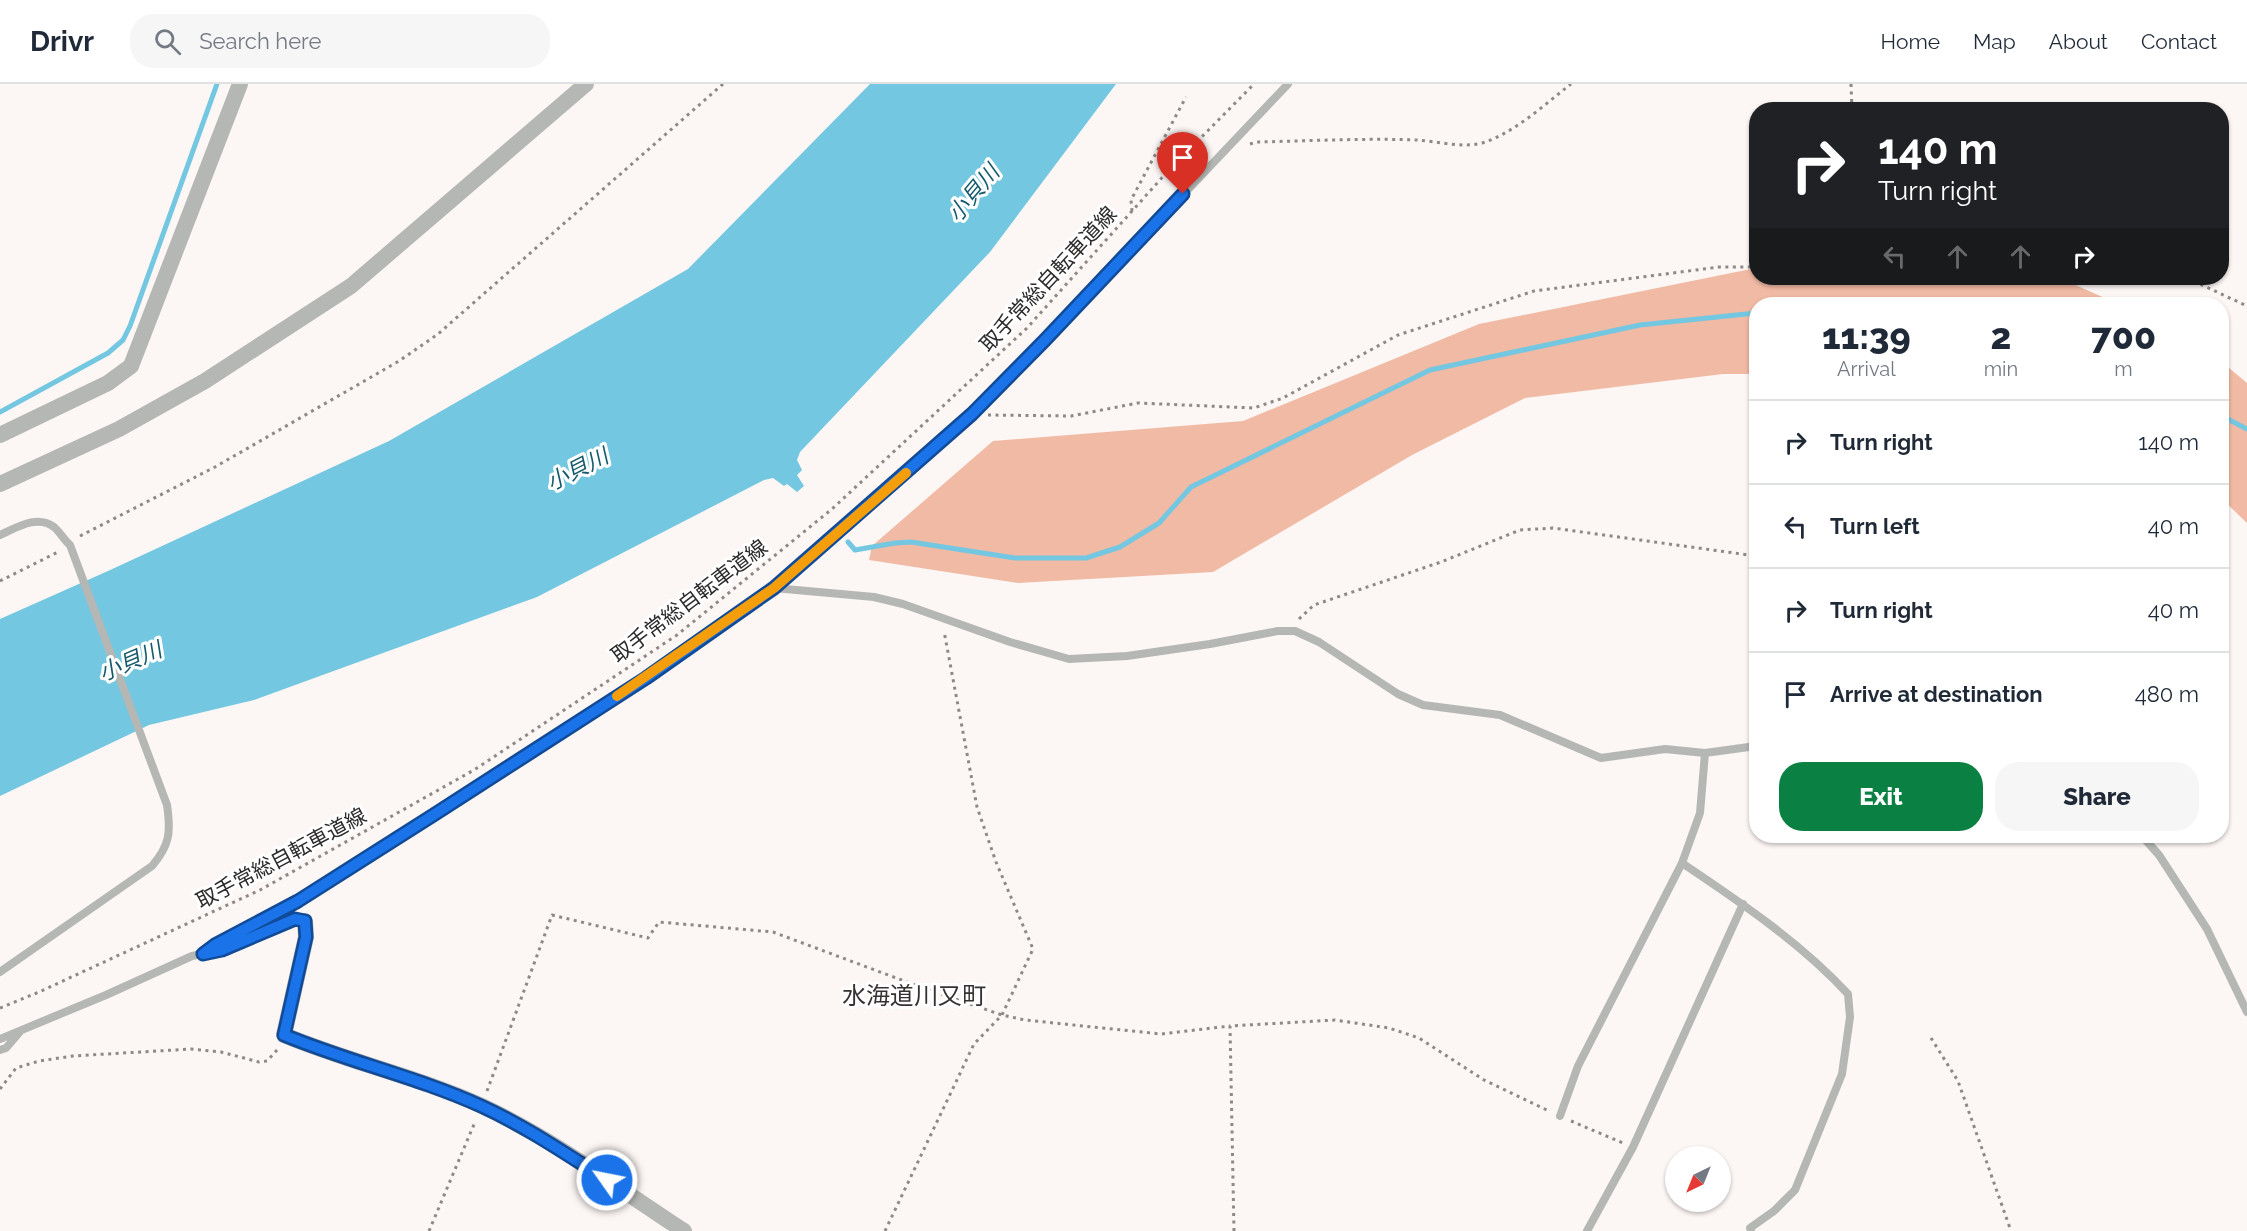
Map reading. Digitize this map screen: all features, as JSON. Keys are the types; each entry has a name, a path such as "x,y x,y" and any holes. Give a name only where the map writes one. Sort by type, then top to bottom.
{"street":[{"path":"0,435 108,383 131,366 240,84"},
{"path":"0,484 119,429 205,381 351,286 586,84"},
{"path":"305,921 306,937 284,1035 328,1053 412,1079 481,1106 568,1155 684,1231"}],"lane":[{"path":"203,954 215,945 298,901 425,820 646,678 774,588 972,414 1288,84"},
{"path":"0,535 32,522 45,522 55,528 70,545 167,805 169,821 164,852 152,866 0,972"},
{"path":"774,588 874,597 903,604 1010,642 1069,658 1127,656 1295,631 1319,642 1398,694 1424,705 1500,715 1601,758 1665,749 1705,753 1749,747"},
{"path":"1560,1116 1578,1066 1683,863 1700,813 1705,753"},
{"path":"2148,843 2159,855 2207,929 2247,1012"},
{"path":"1683,863 1743,904 1814,961 1848,994 1850,1017 1842,1074 1795,1190 1774,1211 1750,1228 1751,1231"},
{"path":"1587,1231 1633,1147 1743,904"},
{"path":"0,1039 19,1033 192,956 222,950 295,919 305,921"},
{"path":"0,1050 6,1048 19,1033"}],"path":[{"path":"0,581 58,553 78,537 215,466 389,367 438,334 723,84"},
{"name":"取手常総自転車道線","path":"0,1008 260,890 474,770 677,635 832,509 1028,328 1168,171 1254,84"},
{"path":"1245,146 1256,142 1416,140 1457,144 1486,142 1513,129 1571,84"},
{"path":"1851,84 1852,102"},
{"path":"1132,212 1131,200 1186,97"},
{"path":"972,414 1071,416 1138,403 1254,408 1283,398 1398,335 1534,291 1719,267 1749,267"},
{"path":"2202,285 2228,297"},
{"path":"2229,298 2247,306"},
{"path":"1286,631 1314,605 1441,562 1520,530 1553,528 1749,555"},
{"path":"885,1231 974,1044 1002,1015 1033,949 996,862 977,807 941,618"},
{"path":"429,1231 481,1106 552,915 648,938 659,922 773,932 1002,1015 1058,1024 1161,1034 1230,1026 1335,1020 1389,1028 1419,1038 1484,1080 1633,1147"},
{"path":"1230,1026 1234,1231"},
{"path":"0,1089 16,1068 39,1061 73,1056 191,1049 221,1052 259,1062 267,1061 275,1055 284,1035"},
{"path":"1931,1038 1958,1081 2012,1231"}],"shaded area":[{"path":"1749,269 1749,285 2076,285 2102,297 1749,297 1749,374 1723,374 1525,398 1412,455 1213,572 1018,583 869,560 872,546 993,441 1243,421 1479,324"},
{"path":"2229,368 2247,383 2247,523 2229,506"}],"water":[{"name":"小貝川","path":"870,84 1116,84 990,252 800,452 797,460 802,470 797,475 804,486 797,492 787,484 784,486 773,478 764,480 537,597 254,700 149,725 0,796 0,619 389,441 688,269"}],"waterway":[{"path":"0,412 108,353 123,340 217,84"},
{"path":"848,542 855,550 911,542 1015,558 1086,558 1120,547 1159,523 1191,487 1430,370 1640,325 1749,314"},
{"path":"2229,420 2247,429"}],"slow traffic":[{"path":"617,696 774,588 906,473"}],"district":[{"name":"水海道川又町","path":"914,995"}],"route":[{"path":"607,1180 568,1155 481,1106 412,1079 328,1053 284,1035 306,937 305,921 295,919 222,950 203,954 215,945 298,901 435,814 646,678 774,588 972,414 1183,194"}]}
